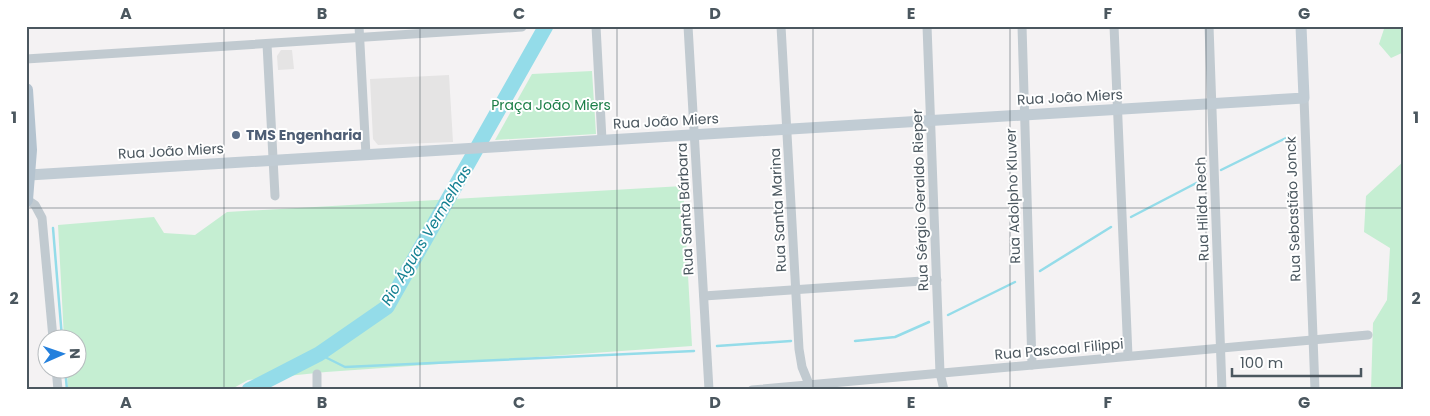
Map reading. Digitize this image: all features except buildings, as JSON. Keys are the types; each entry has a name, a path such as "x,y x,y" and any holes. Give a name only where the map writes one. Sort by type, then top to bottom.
{"main road":[{"path":"26,90 30,150 26,200"}],"street":[{"path":"359,26 366,155"},
{"path":"596,26 602,140"},
{"name":"Rua Santa Bárbara","path":"688,26 709,390"},
{"name":"Rua Santa Marina","path":"781,26 800,358 810,387"},
{"name":"Rua Sérgio Geraldo Rieper","path":"927,26 940,373 944,390"},
{"name":"Rua Adolpho Kluver","path":"1022,26 1032,365"},
{"path":"1114,26 1128,356"},
{"name":"Rua Hilda Rech","path":"1209,26 1222,390"},
{"name":"Rua Sebastião Jonck","path":"1301,26 1315,390"},
{"path":"26,59 522,28"},
{"path":"267,44 275,196"},
{"name":"Rua João Miers","path":"29,175 1304,98"},
{"path":"26,200 35,205 42,218 52,328"},
{"path":"704,296 936,280"},
{"name":"Rua Pascoal Filippi","path":"752,390 810,387 940,373 1368,335"},
{"path":"317,374 317,390"}],"shaded area":[{"path":"281,50 292,50 294,69 278,70 277,56"},
{"path":"449,75 453,142 378,145 373,139 370,79"}],"green space":[{"path":"1383,26 1404,26 1404,52 1391,58 1379,44 1384,29"},
{"name":"Praça João Miers","path":"592,71 596,134 495,140 532,74"},
{"path":"1404,161 1404,390 1371,390 1373,323 1387,300 1390,248 1364,232 1366,196"},
{"path":"683,186 692,346 326,372 248,380 230,390 68,390 67,378 88,378 88,328 63,328 58,225 154,217 164,233 195,235 227,212"}],"waterway":[{"name":"Rio Águas Vermelhas","path":"249,390 319,354 387,307 546,26"},
{"path":"1221,170 1286,138"},
{"path":"1131,217 1204,179"},
{"path":"1040,271 1111,227"},
{"path":"53,228 61,328"},
{"path":"948,315 1015,282"},
{"path":"855,341 895,337 929,322"},
{"path":"717,346 791,341"},
{"path":"319,354 345,367 694,351"},
{"path":"66,378 67,390"}],"place":[{"name":"TMS Engenharia","path":"236,135"}]}
